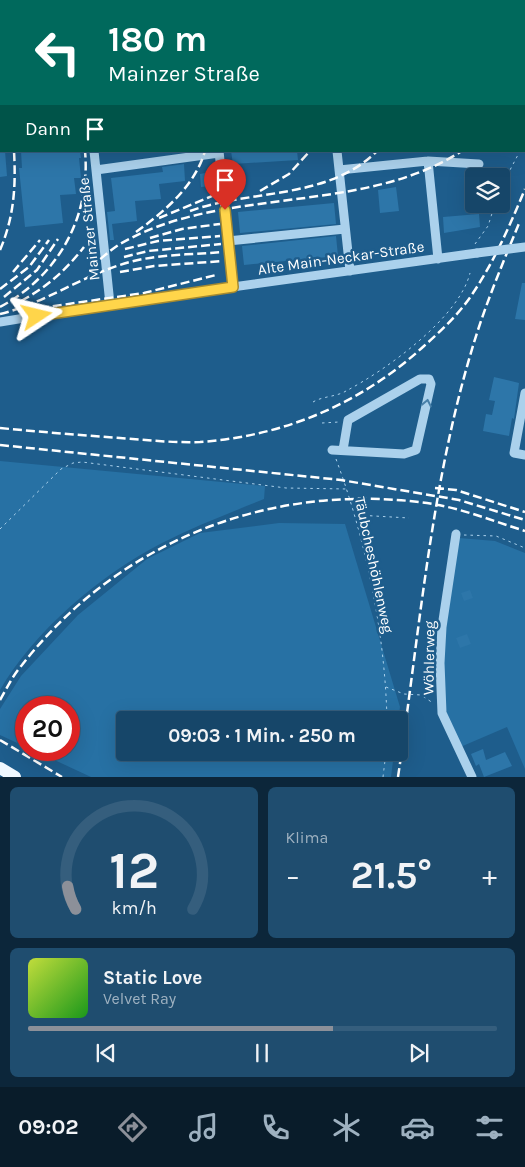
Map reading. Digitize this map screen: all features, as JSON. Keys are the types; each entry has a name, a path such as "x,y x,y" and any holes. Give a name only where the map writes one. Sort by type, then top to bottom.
{"main road":[{"path":"0,768 15,777"}],"street":[{"name":"Mainzer Straße","path":"94,152 110,304"},
{"path":"96,170 219,152 233,287"},
{"path":"338,152 350,271"},
{"path":"339,170 428,161 479,164"},
{"path":"428,161 438,259"},
{"path":"228,241 345,229"},
{"name":"Alte Main-Neckar-Straße","path":"0,322 110,304 438,259 476,249 525,247"},
{"path":"332,450 404,454 416,450 431,384 429,379 420,379 347,422 343,450"},
{"path":"525,393 514,453 525,455"},
{"name":"Wöhlerweg","path":"456,534 442,627 440,663 442,713 472,777"}],"path":[{"path":"510,170 519,152"},
{"path":"476,249 493,213"},
{"path":"314,402 344,393 408,351 432,328 461,294 468,285 470,273"},
{"path":"322,423 347,422"},
{"name":"Täubcheshöhlenweg","path":"332,450 356,515 377,622 386,711"},
{"path":"0,529 60,470 73,463 82,462 286,488 347,489"},
{"path":"356,515 409,518"},
{"path":"456,534 496,536 525,548"},
{"path":"385,687 398,690 404,694 422,695 442,713"},
{"path":"383,777 385,761"}],"shaded area":[{"path":"0,461 265,486 264,499 174,537 115,571 71,606 50,626 31,646 0,690"},
{"path":"279,523 345,524 400,707 399,711 116,711 116,761 393,761 391,777 91,777 57,761 80,761 80,696 15,696 15,742 0,735 0,709 21,676 78,615 147,559 200,533"},
{"path":"459,538 495,541 525,553 525,769 507,727 458,748 449,723 442,671 443,644"}],"building":[{"path":"0,152 5,152 7,176 0,177"},
{"path":"21,152 80,152 81,178 74,178 76,194 60,195 63,223 25,227 19,168 22,168"},
{"path":"231,152 297,152 298,160 233,164"},
{"path":"184,164 185,181 159,184 161,199 135,201 137,221 112,224 114,240 110,240 107,212 115,211 111,178 163,172 162,167"},
{"path":"211,172 212,186 201,187 200,174"},
{"path":"396,187 399,211 380,213 378,190"},
{"path":"334,203 336,224 240,233 238,212"},
{"path":"479,214 480,227 444,233 443,217"},
{"path":"336,236 338,256 244,265 242,246"},
{"path":"522,283 525,283 525,320 515,319"},
{"path":"494,377 519,383 514,419 512,418 509,436 483,431 486,414 492,415 495,401 489,400"},
{"path":"470,590 473,598 464,601 461,593"},
{"path":"467,634 471,644 460,648 456,638"},
{"path":"483,749 486,760 505,752 512,766 484,777 479,764 476,766 471,754"}],"railway":[{"path":"0,250 5,238 13,202 14,152"},
{"path":"0,307 21,294 39,279 54,261 66,242 76,221 82,199 85,152"},
{"path":"136,232 168,207 186,187 194,176 205,152"},
{"path":"260,191 289,174 309,152"},
{"path":"190,211 238,199 312,186 336,178 357,167 376,152"},
{"path":"90,267 120,244 160,226 202,214 380,185 422,171 460,152"},
{"path":"0,428 160,441 200,442 262,432 292,424 321,413 375,384 400,366 431,340 457,314 473,293 488,268 508,229 525,189"},
{"path":"159,218 217,194"},
{"path":"398,777 435,512 456,407 475,339 520,221"},
{"path":"150,238 182,229 220,224"},
{"path":"125,249 158,241 220,236"},
{"path":"4,297 37,270 58,239"},
{"path":"13,272 40,240"},
{"path":"0,289 29,267 49,240"},
{"path":"124,257 148,251 221,244"},
{"path":"21,301 56,277 84,247"},
{"path":"0,314 46,298 105,270 132,261 170,255 222,252"},
{"path":"120,272 154,266 223,261"},
{"path":"27,310 144,293 216,275"},
{"path":"0,445 341,480 459,500 525,520"},
{"path":"435,488 456,490 525,512"},
{"path":"0,700 19,669 60,622 103,585 149,555 199,531 251,513 306,503 362,499 419,502 460,510 525,531"},
{"path":"0,740 62,777"}],"route":[{"path":"37,316 233,287 225,210"}]}
